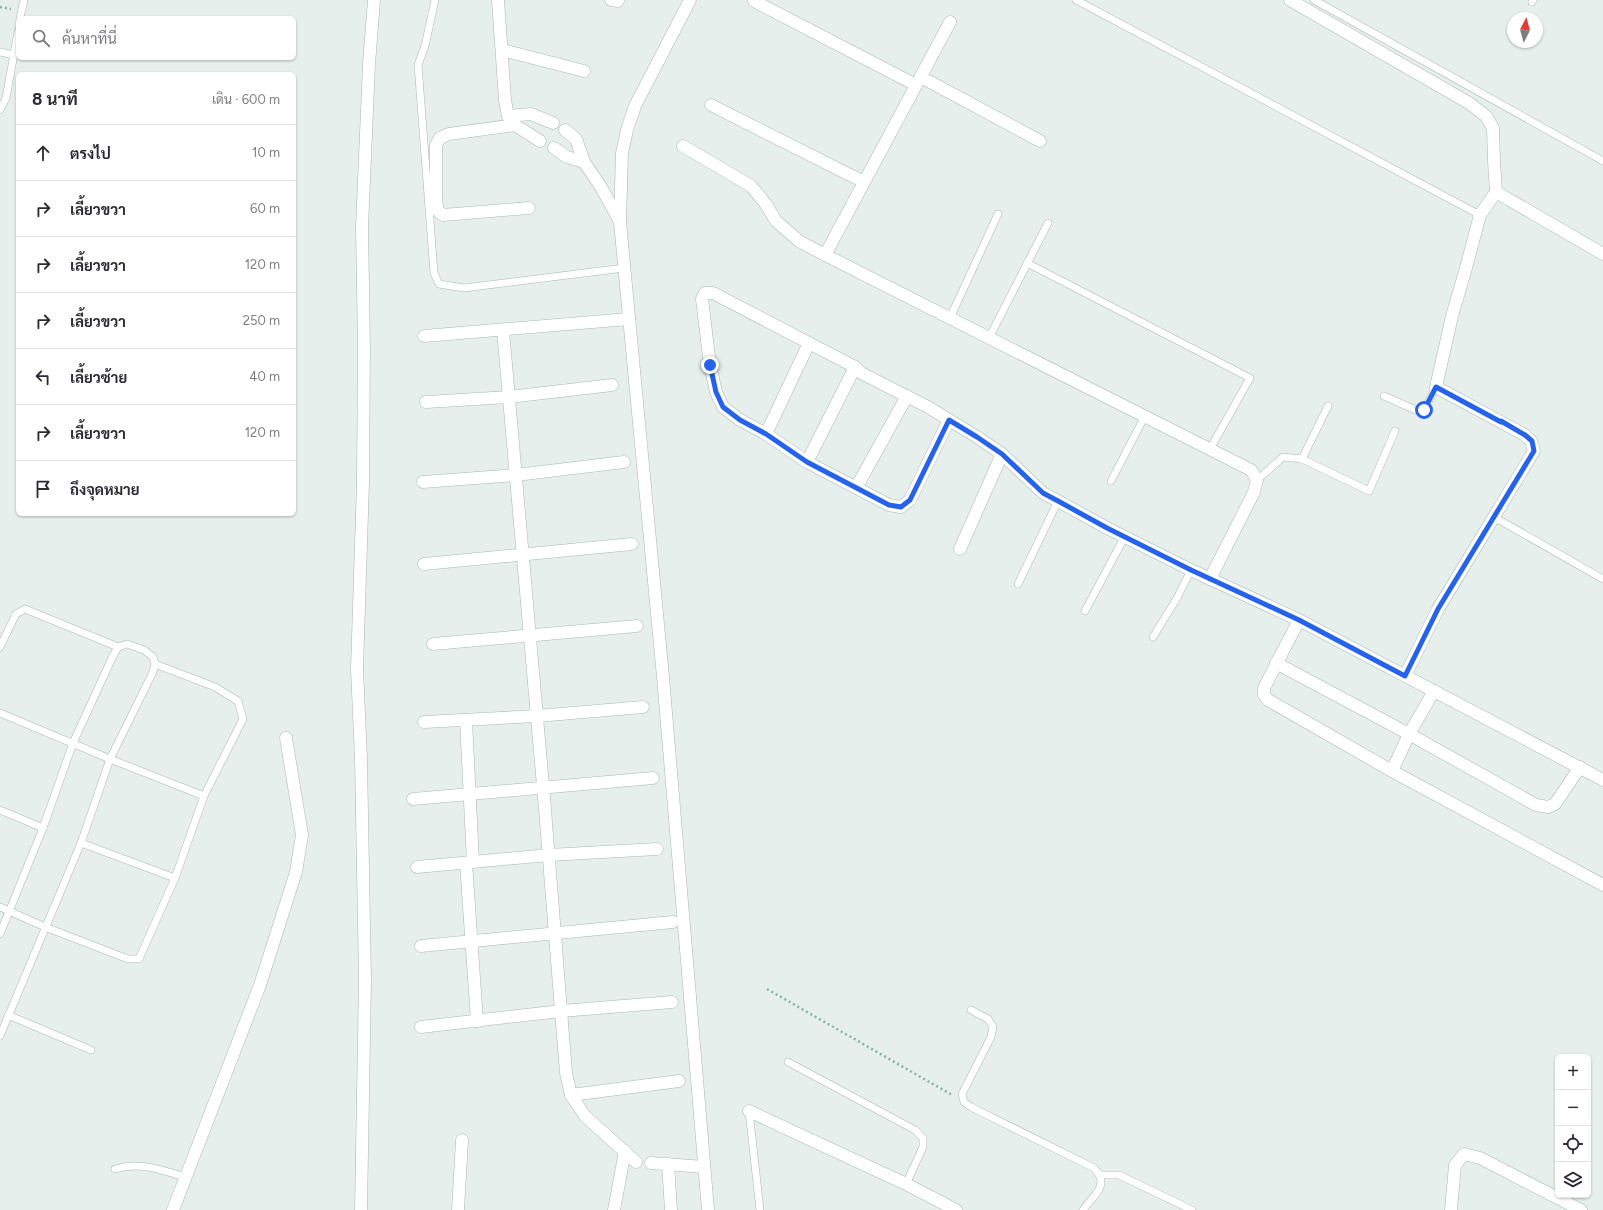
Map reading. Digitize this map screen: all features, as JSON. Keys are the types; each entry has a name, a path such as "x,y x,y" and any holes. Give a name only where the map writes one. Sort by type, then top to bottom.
{"street":[{"path":"361,1210 365,980 361,767 357,669 363,482 364,347 362,226 368,80 374,0"},
{"path":"498,0 502,50 511,120 540,140"},
{"path":"690,0 635,106 626,130 622,153 620,222 663,677 708,1210"},
{"path":"1290,0 1469,102 1486,116 1494,128 1496,192 1480,215 1452,316 1436,387 1525,435 1532,441 1534,451 1438,609 1405,676"},
{"path":"754,1 1040,141"},
{"path":"825,255 950,22"},
{"path":"502,50 584,71"},
{"path":"711,105 864,182"},
{"path":"529,208 443,215 438,210 436,201 436,145 440,138 449,134 531,114 553,123"},
{"path":"565,130 576,139 584,162 601,187 620,222"},
{"path":"683,146 751,186 765,203 776,221 799,241 1251,470 1257,480 1254,492 1210,579"},
{"path":"554,148 567,157 584,162"},
{"path":"1496,192 1603,254"},
{"path":"949,420 910,500 901,507 889,505 856,488 807,462 766,434 740,420 723,407 716,392 710,365 702,299 705,292 713,293 928,407 977,437 1002,454 1043,493 1191,570 1299,620 1603,780"},
{"path":"424,336 629,319"},
{"path":"503,330 549,855 566,1073 571,1095 585,1116 636,1162"},
{"path":"766,434 809,343"},
{"path":"807,462 855,367"},
{"path":"426,402 509,397 612,385"},
{"path":"856,488 907,396"},
{"path":"960,549 1002,454"},
{"path":"423,482 516,475 624,462"},
{"path":"424,564 632,544"},
{"path":"1299,620 1276,662 1264,688 1264,695 1268,700 1392,771 1603,885"},
{"path":"433,644 530,634 637,626"},
{"path":"1276,662 1536,805 1548,807 1555,804 1580,767"},
{"path":"1392,771 1409,734 1434,691"},
{"path":"424,722 537,716 643,707"},
{"path":"466,720 469,795 470,942 477,1021"},
{"path":"173,1210 260,985 296,872 302,835 286,738"},
{"path":"413,799 653,778"},
{"path":"417,867 549,855 657,849"},
{"path":"421,946 673,922"},
{"path":"421,1027 561,1011 672,1002"},
{"path":"571,1095 679,1081"},
{"path":"749,1112 906,1184 956,1210"},
{"path":"458,1210 462,1140"},
{"path":"614,1210 625,1151"},
{"path":"1451,1210 1455,1165 1464,1154 1480,1158 1581,1210"},
{"path":"651,1163 704,1167"},
{"path":"668,1164 671,1210"}],"lane":[{"path":"20,16 24,0"},
{"path":"435,0 425,46 418,65 434,272 439,284 464,288 624,268"},
{"path":"1076,0 1480,215"},
{"path":"1314,0 1603,160"},
{"path":"0,110 6,98 16,44"},
{"path":"0,52 14,55"},
{"path":"950,318 998,214"},
{"path":"989,338 1048,223"},
{"path":"1027,263 1250,378 1210,449"},
{"path":"1384,396 1420,412 1427,407 1436,387"},
{"path":"1302,459 1328,406"},
{"path":"1111,481 1145,416"},
{"path":"1257,480 1282,457 1302,459 1369,491 1395,431"},
{"path":"1018,584 1058,501"},
{"path":"1494,516 1603,579"},
{"path":"1085,611 1125,536"},
{"path":"1153,637 1177,598 1191,570"},
{"path":"0,647 16,614 25,609 118,647 126,644 144,650 153,657 155,664 153,672 110,759 81,843 0,1036"},
{"path":"0,934 43,828 73,743 118,647"},
{"path":"0,906 45,927 128,959 139,959 175,878 204,796 243,719 238,701 215,687 155,664"},
{"path":"0,713 204,796"},
{"path":"0,810 43,828"},
{"path":"81,843 175,878"},
{"path":"971,1010 988,1020 993,1027 991,1037 962,1094 964,1102 971,1107 1094,1168 1100,1175 1102,1182 1099,1191 1083,1210"},
{"path":"8,1015 92,1050"},
{"path":"788,1062 915,1130 923,1138 923,1147 906,1184"},
{"path":"749,1112 760,1210"},
{"path":"114,1170 128,1165 147,1166 186,1177"},
{"path":"1100,1175 1119,1176 1192,1210"}],"path":[{"path":"767,989 964,1102"}],"route":[{"path":"710,365 716,392 723,407 740,420 766,434 807,462 889,505 901,507 910,500 949,420 1002,454 1043,493 1107,528 1191,570 1299,620 1405,676 1438,609 1534,451 1532,441 1525,435 1436,387 1424,410"}]}
